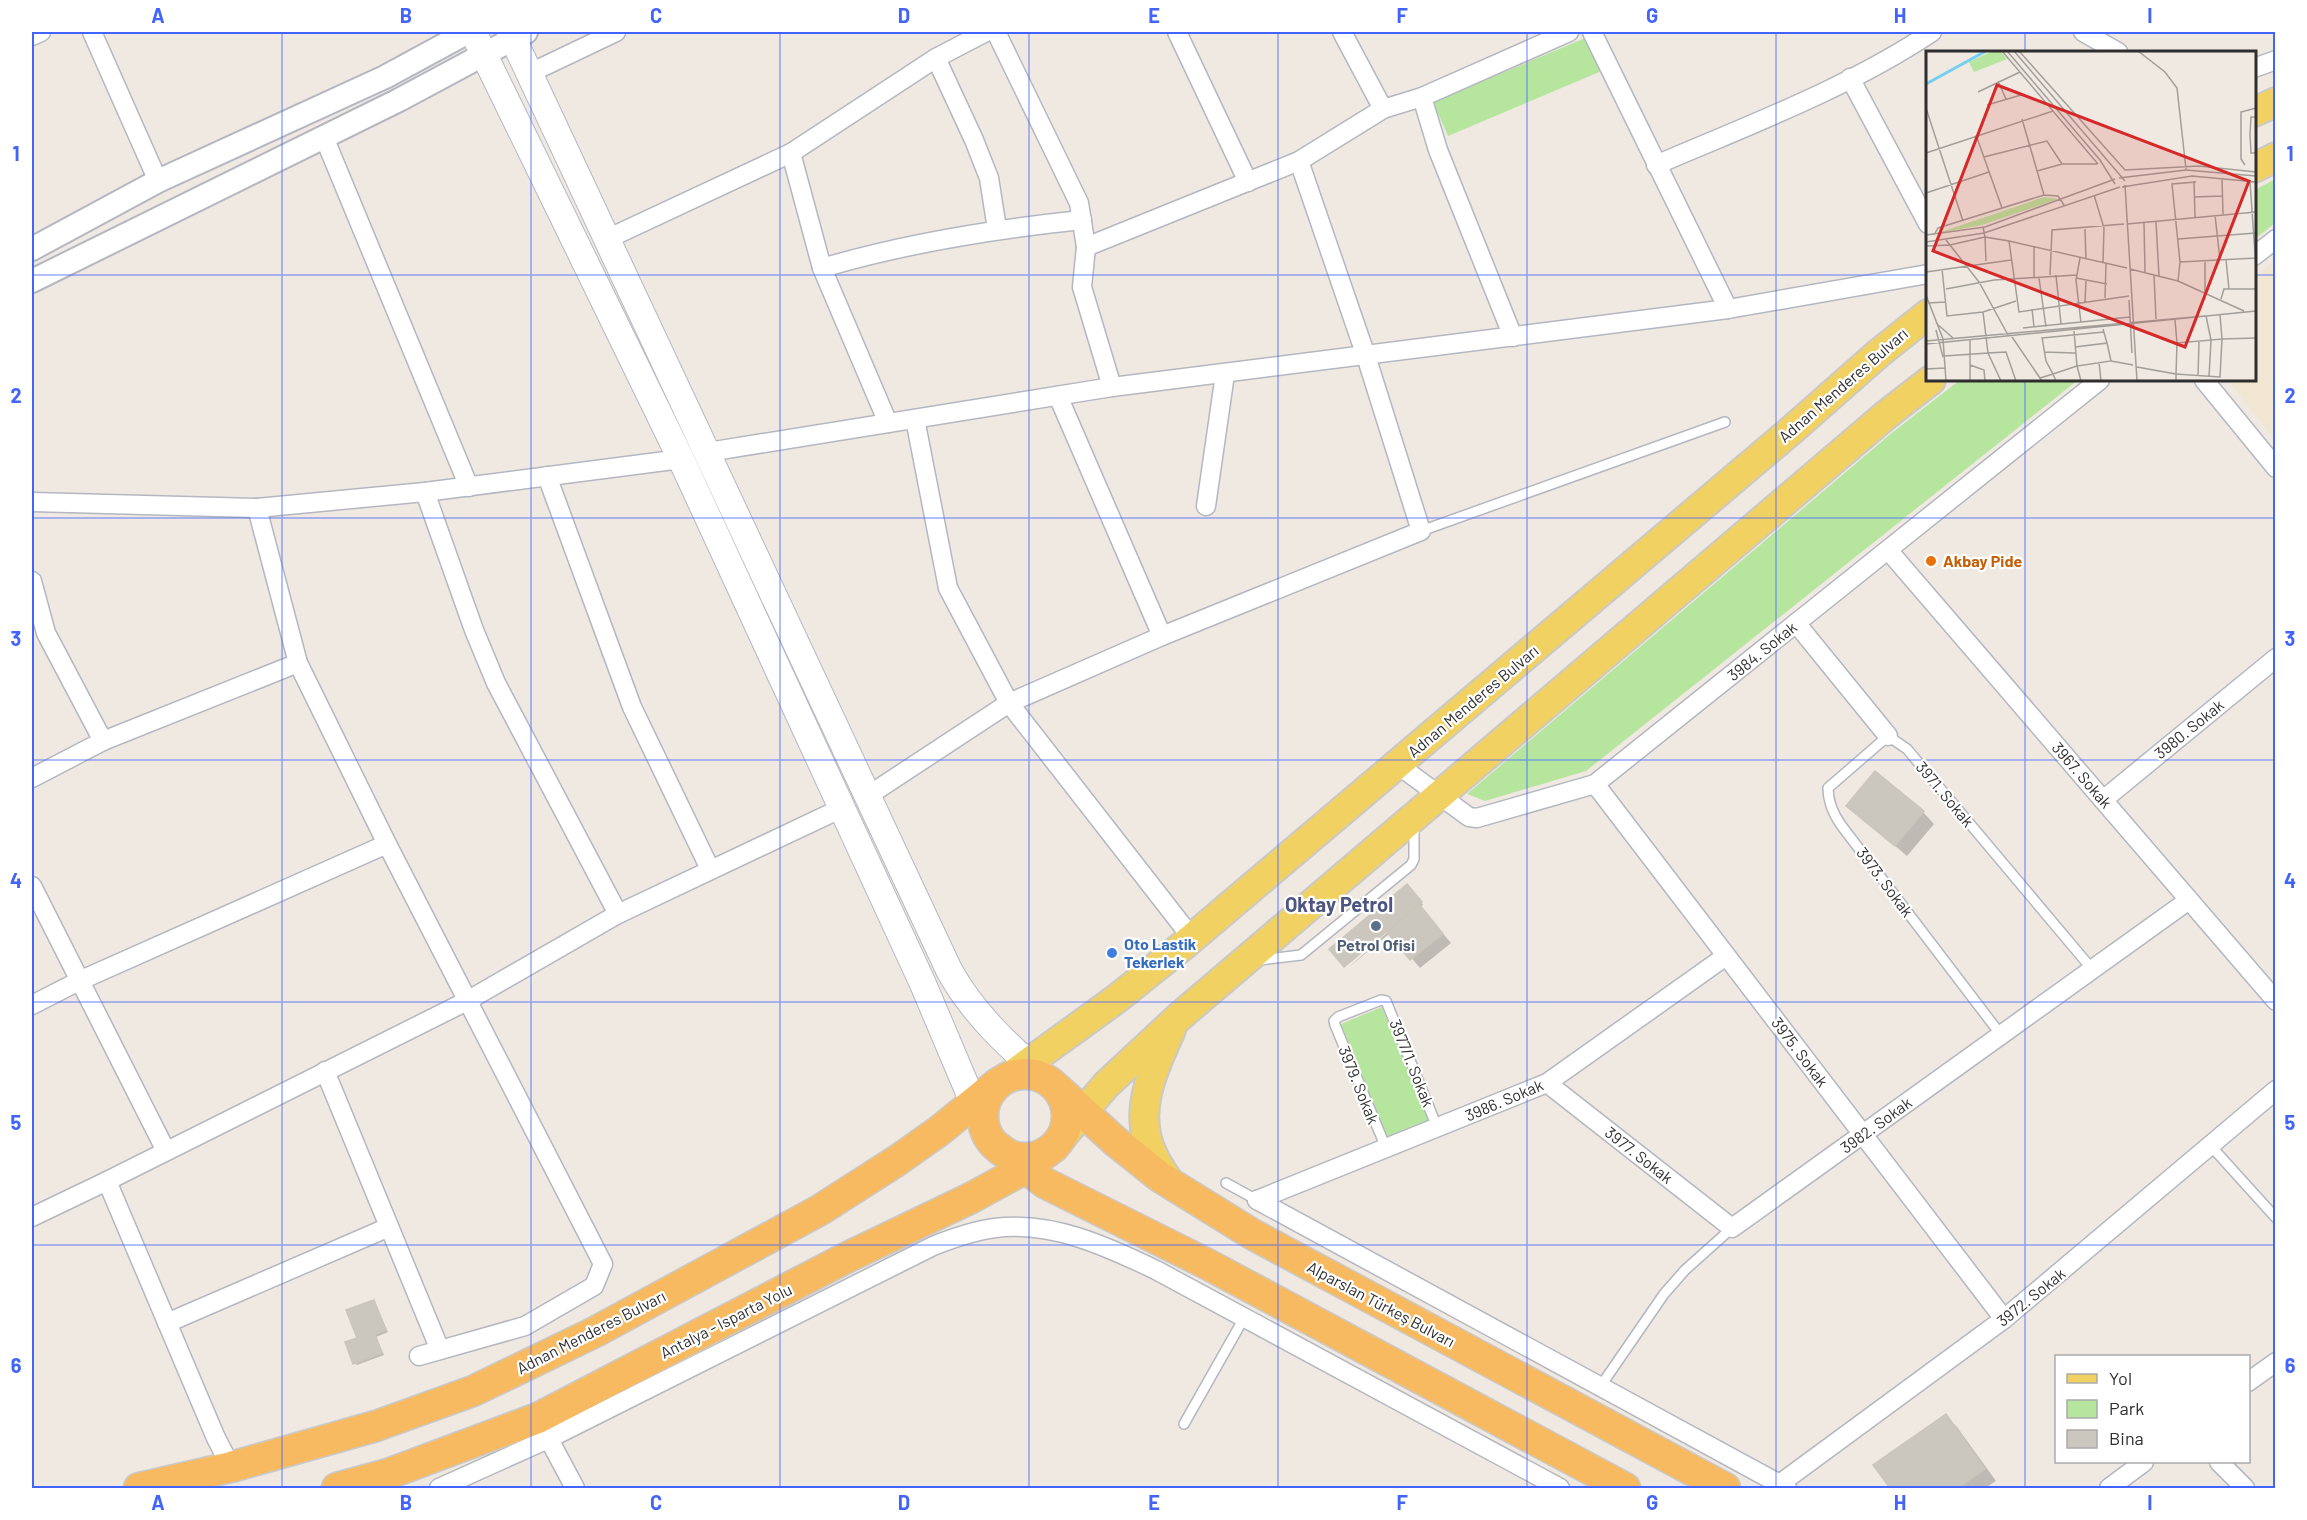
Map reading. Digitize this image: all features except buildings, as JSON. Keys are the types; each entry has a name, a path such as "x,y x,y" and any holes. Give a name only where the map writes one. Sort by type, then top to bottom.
{"highway":[{"name":"Adnan Menderes Bulvarı","path":"139,1488 231,1467 376,1426 473,1391 595,1332 820,1210 859,1187 973,1104 1029,1078"},
{"name":"Alparslan Türkeş Bulvarı","path":"1029,1078 1082,1112 1115,1142 1171,1185 1252,1234 1725,1488"},
{"path":"1029,1078 1065,1100 1068,1112 1067,1125 1058,1142 1043,1154 1031,1158 1017,1158 1004,1153 990,1138 983,1119 984,1106 989,1093 1029,1078"},
{"path":"990,1138 1024,1169 1066,1195 1147,1233 1625,1488"},
{"name":"Antalya - Isparta Yolu","path":"337,1488 543,1429 846,1258 971,1198 1024,1169 1058,1142"}],"main road":[{"path":"473,32 681,459 923,984 973,1104 990,1138"},
{"path":"517,34 530,73 708,452 866,797 960,990 999,1036 1029,1078"},
{"path":"2256,111 2276,102"},
{"path":"2256,167 2276,157"},
{"name":"Adnan Menderes Bulvarı","path":"1029,1078 1115,1000 1398,765 1879,353 1926,316"},
{"path":"1058,1142 1106,1085 1174,1021 1877,423 1930,381"},
{"path":"681,459 708,452"},
{"path":"1171,1185 1152,1155 1144,1126 1144,1110 1153,1069 1174,1021"}],"street":[{"path":"32,36 41,32"},
{"path":"92,32 158,181 174,211"},
{"path":"32,249 158,181 385,77 468,32"},
{"path":"530,73 616,32"},
{"path":"607,239 791,153 936,58 987,32"},
{"path":"996,32 1079,203 1086,247 1083,287 1112,387"},
{"path":"1178,32 1248,182"},
{"path":"1342,32 1383,109"},
{"path":"1086,247 1299,161 1383,109 1422,98 1569,32"},
{"path":"1592,32 1728,309"},
{"path":"1656,165 1778,113 1900,53 1932,32"},
{"path":"2083,32 2116,51"},
{"path":"32,281 324,137 485,55 517,34"},
{"path":"936,58 989,178 997,229"},
{"path":"2256,67 2276,60"},
{"path":"1850,78 1926,220"},
{"path":"1422,98 1438,150 1513,337"},
{"path":"324,137 469,487"},
{"path":"791,153 822,268 888,423"},
{"path":"866,797 1008,703 1162,636 1420,531 1366,356 1299,161"},
{"path":"822,268 871,254 997,229 1082,220"},
{"path":"2256,254 2276,239"},
{"path":"708,452 1112,387 1728,309 1926,274"},
{"path":"1206,506 1225,374"},
{"name":"3984. Sokak","path":"1398,765 1469,817 1477,818 1595,784 2099,381"},
{"path":"2205,381 2276,468"},
{"path":"1058,396 1162,636"},
{"path":"915,419 948,588 1008,703 1192,938"},
{"path":"32,502 257,508 469,487 681,459"},
{"path":"547,476 632,706 710,869"},
{"path":"424,492 474,630 496,683 618,914"},
{"path":"257,508 298,663 387,844 603,1264 594,1286 525,1326 419,1356"},
{"name":"3967. Sokak","path":"1888,549 2276,1001"},
{"path":"32,581 46,633 103,741"},
{"name":"3971. Sokak","path":"1796,623 1888,736"},
{"name":"3980. Sokak","path":"2103,800 2276,658"},
{"path":"32,778 103,741 298,663"},
{"name":"3975. Sokak","path":"1595,784 2004,1319"},
{"path":"32,1217 467,1000 618,914 842,808"},
{"path":"32,1005 79,981 387,844"},
{"path":"32,886 166,1151"},
{"name":"3982. Sokak","path":"1732,1228 2189,900"},
{"name":"3986. Sokak","path":"1257,1200 1547,1083 1726,956"},
{"path":"325,1071 440,1350"},
{"name":"3977. Sokak","path":"1547,1083 1732,1228"},
{"name":"3972. Sokak","path":"1780,1487 2004,1319 2276,1090"},
{"path":"107,1181 216,1438 231,1467"},
{"path":"1257,1200 1780,1487"},
{"path":"167,1323 389,1227"},
{"path":"439,1488 543,1429 933,1246 963,1234 995,1228 1024,1227 1055,1231 1111,1248 1244,1317 1560,1488"},
{"path":"1244,1317 1258,1292"},
{"path":"2250,1381 2276,1362"},
{"path":"543,1429 575,1488"},
{"path":"2109,1488 2141,1463"},
{"path":"2221,1463 2245,1488"}],"lane":[{"path":"1420,531 1725,422"},
{"name":"3971. Sokak","path":"1888,736 1907,748 2092,969"},
{"name":"3973. Sokak","path":"1888,736 1828,788 1834,811 1841,825 2001,1035"},
{"name":"3977/1. Sokak","path":"1334,1021 1338,1017 1385,1000 1437,1127"},
{"name":"3979. Sokak","path":"1334,1021 1386,1148"},
{"path":"2210,1145 2276,1218"},
{"path":"1226,1183 1257,1200"},
{"name":"3982. Sokak","path":"1600,1387 1664,1294 1685,1270 1732,1228"},
{"path":"1184,1424 1244,1317"}],"shaded area":[{"path":"2275,261 2275,439 2229,381 2256,381 2256,277"}],"green space":[{"path":"1590,36 1604,70 1448,136 1433,102"},
{"path":"2275,179 2275,223 2256,238 2256,189"},
{"path":"1959,381 2077,381 1586,771 1485,801 1467,794 1893,432"},
{"path":"1382,1007 1428,1120 1387,1137 1341,1024"}],"place":[{"name":"Akbay Pide","path":"1931,561"},
{"name":"Petrol Ofisi","path":"1376,926"},
{"name":"Oto Lastik Tekerlek","path":"1112,953"}],"district":[{"name":"Oktay Petrol","path":"1339,905"}]}
